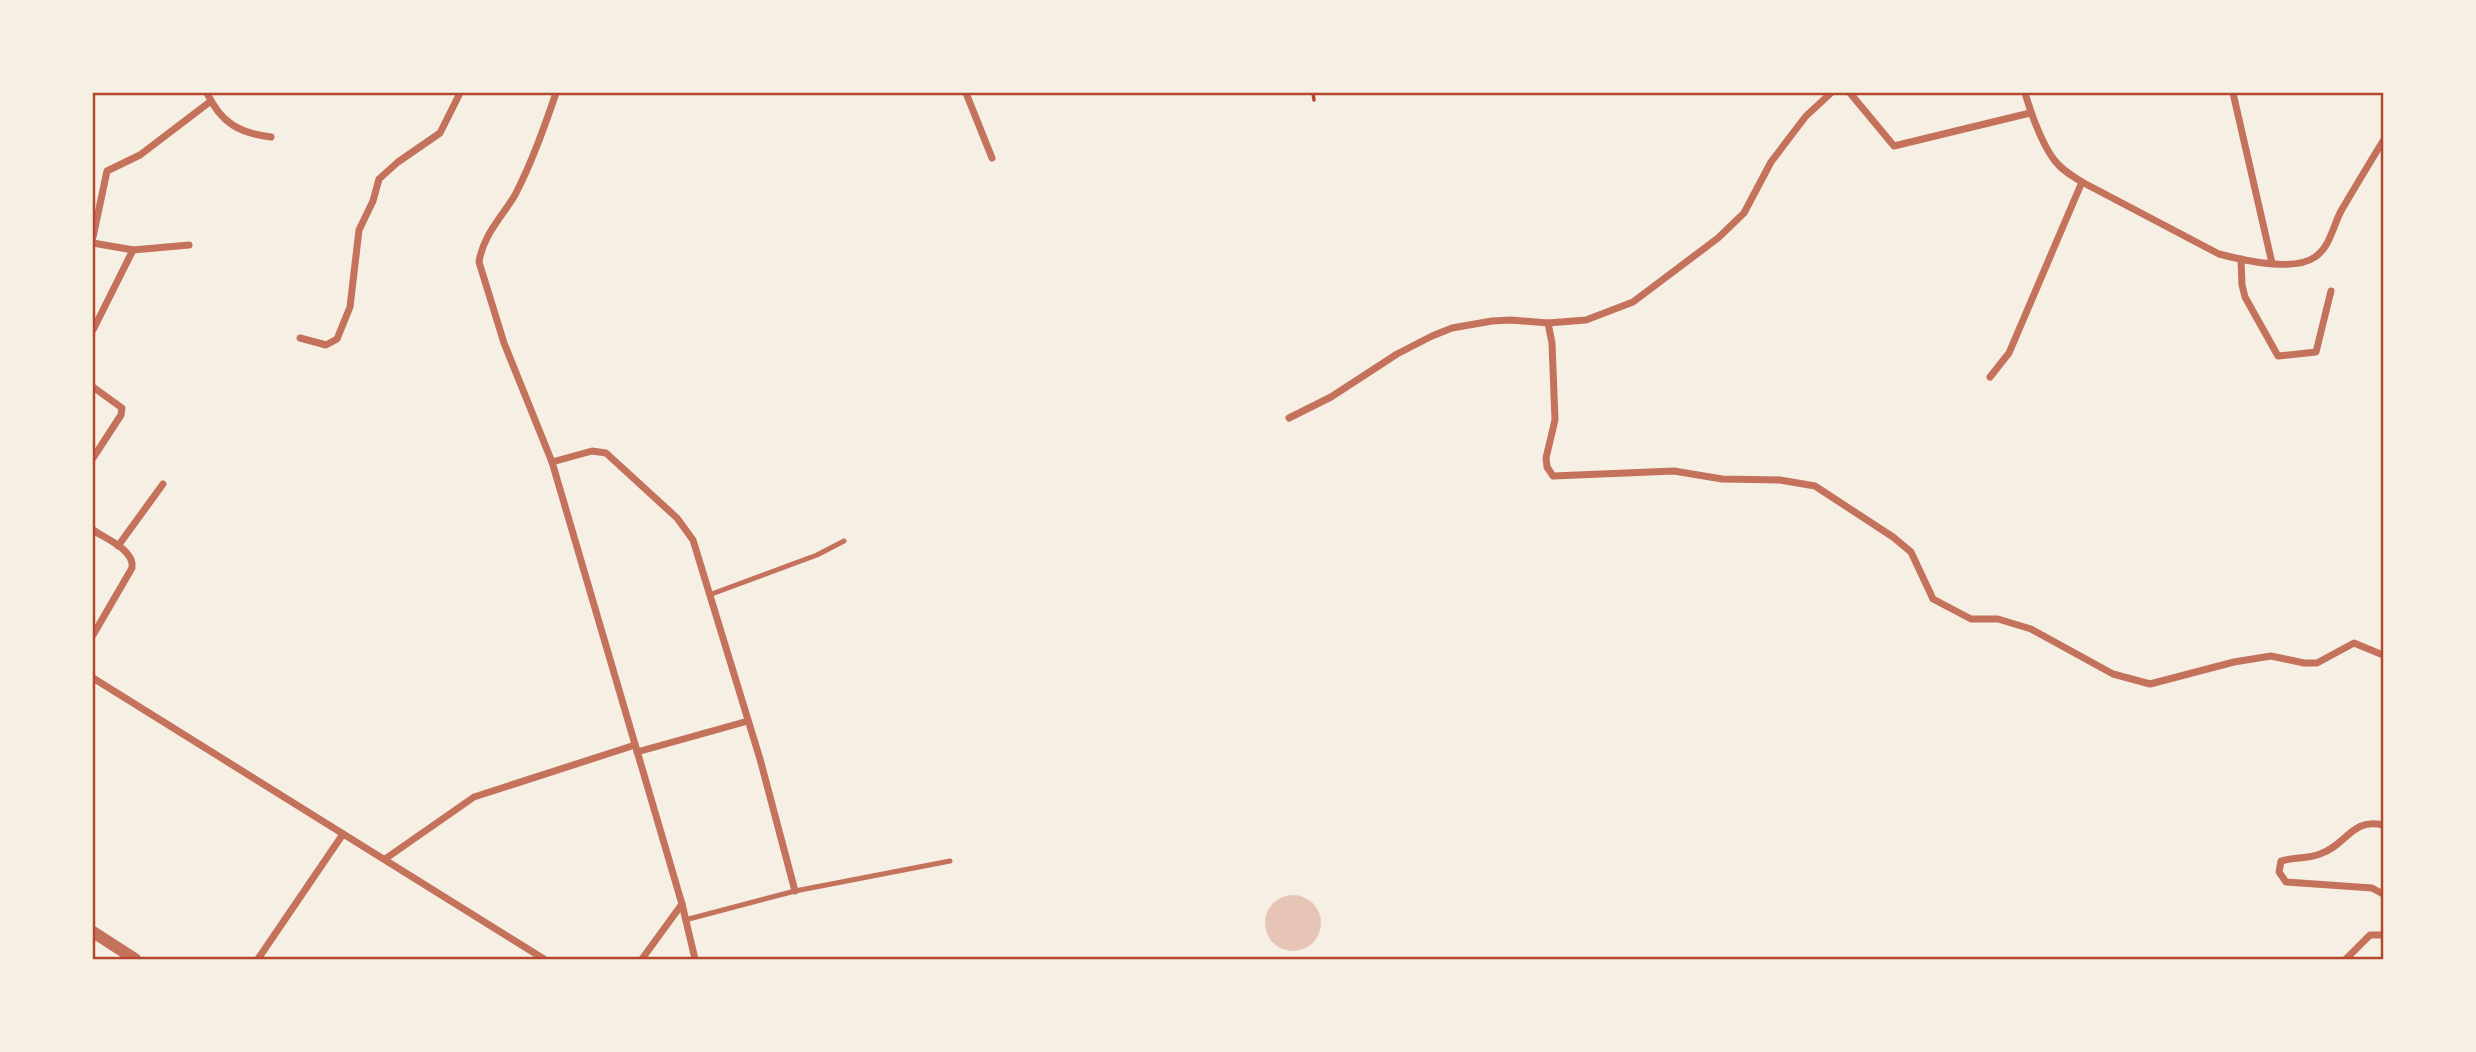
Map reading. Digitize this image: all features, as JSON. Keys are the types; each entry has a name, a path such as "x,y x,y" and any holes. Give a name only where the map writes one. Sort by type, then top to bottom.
{"street":[{"path":"207,93 211,102 233,127 250,135 271,137"},
{"path":"300,338 326,345 337,340 349,307 359,230 373,201 379,179 398,162 440,133 460,93"},
{"path":"556,93 537,149 514,196 481,248 479,262 504,343 552,462 682,904 695,959"},
{"path":"967,93 992,158"},
{"path":"1289,418 1331,397 1397,354 1442,332 1492,321 1548,323 1586,320 1633,302 1718,238 1744,213 1771,162 1806,116 1831,93"},
{"path":"1850,93 1894,146 2030,113"},
{"path":"2025,93 2030,113 2054,160 2082,183 2219,254 2241,259 2272,263 2297,263 2313,259 2324,248 2339,214 2383,141"},
{"path":"2233,93 2272,263"},
{"path":"93,237 107,171 140,155 211,102"},
{"path":"1990,377 2009,354 2082,183"},
{"path":"93,243 133,250 189,245"},
{"path":"93,330 133,250"},
{"path":"2241,259 2245,297 2278,356 2316,352 2331,291"},
{"path":"1548,323 1552,344 1555,420 1546,458 1547,467 1553,476 1674,471 1722,480 1780,480 1815,486 1893,537 1911,552 1933,599 1971,620 1998,619 2031,629 2113,674 2150,684 2234,662 2272,656 2317,663 2354,643 2383,655"},
{"path":"93,387 122,408 121,415 93,458"},
{"path":"552,462 592,451 606,453 677,518 693,540 748,721 795,891"},
{"path":"118,546 163,484"},
{"path":"93,530 131,555 132,568 93,635"},
{"path":"93,678 544,959"},
{"path":"384,859 474,797 636,748 748,721"},
{"path":"2383,825 2373,823 2356,827 2338,844 2320,855 2281,861 2279,872 2286,882 2372,888 2383,894"},
{"path":"258,959 343,834"},
{"path":"642,959 682,904"},
{"path":"93,932 135,959"},
{"path":"2346,959 2371,935 2383,935"}],"lane":[{"path":"709,595 817,555 844,541"},
{"path":"685,919 795,891 950,861"}],"path":[{"path":"1313,93 1314,100"}],"building":[{"path":"1293,895 1308,900 1316,908 1321,923 1316,938 1308,946 1293,951 1278,946 1270,938 1265,923 1270,908 1278,900"}]}
